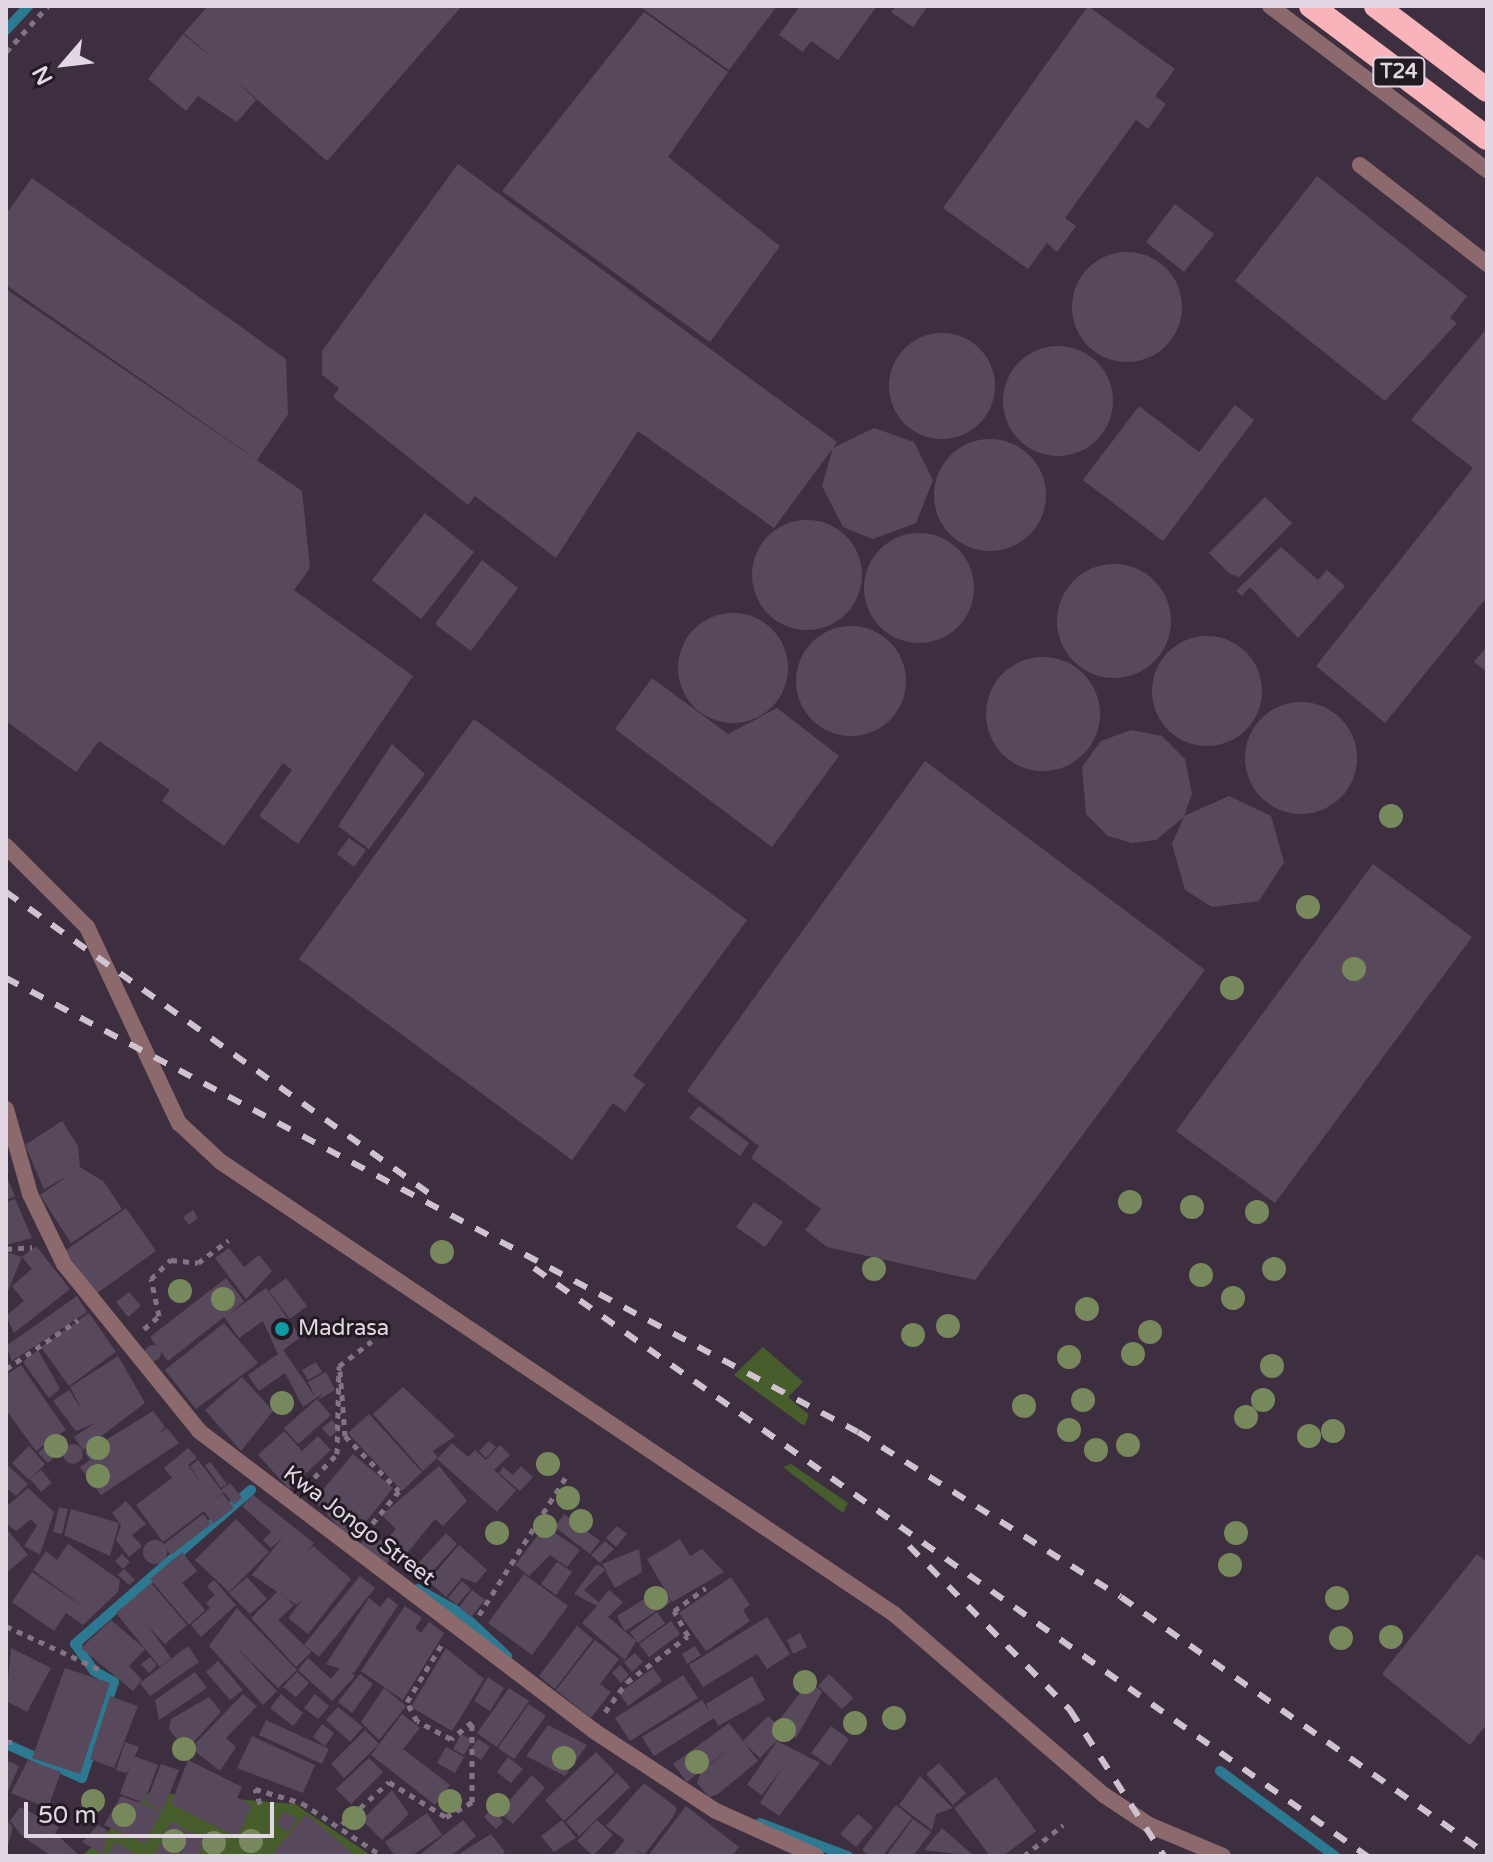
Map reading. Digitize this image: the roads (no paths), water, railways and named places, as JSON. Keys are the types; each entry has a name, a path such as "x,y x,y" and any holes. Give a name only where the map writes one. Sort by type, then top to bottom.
{"highway":[{"name":"T24","path":"1311,6 1487,138"},
{"path":"1376,6 1487,90"}],"street":[{"path":"1270,6 1487,170"},
{"path":"1360,165 1487,264"},
{"path":"6,846 87,927 179,1123 221,1162 894,1614 1104,1795 1149,1825 1223,1856"},
{"name":"Kwa Jongo Street","path":"6,1109 30,1194 64,1264 95,1298 199,1431 594,1731 716,1811 816,1856"}],"waterway":[{"path":"6,30 28,6"},
{"path":"6,1744 82,1778 114,1682 94,1671 75,1644 251,1490"},
{"path":"418,1589 462,1614 507,1656"},
{"path":"1220,1771 1335,1856"},
{"path":"760,1823 848,1856"}],"railway":[{"path":"6,892 430,1194"},
{"path":"6,978 858,1432 1121,1597 1487,1854"},
{"path":"534,1268 1367,1856"},
{"path":"909,1546 1070,1710 1164,1856"}],"place":[{"name":"Madrasa","path":"282,1329"}]}
